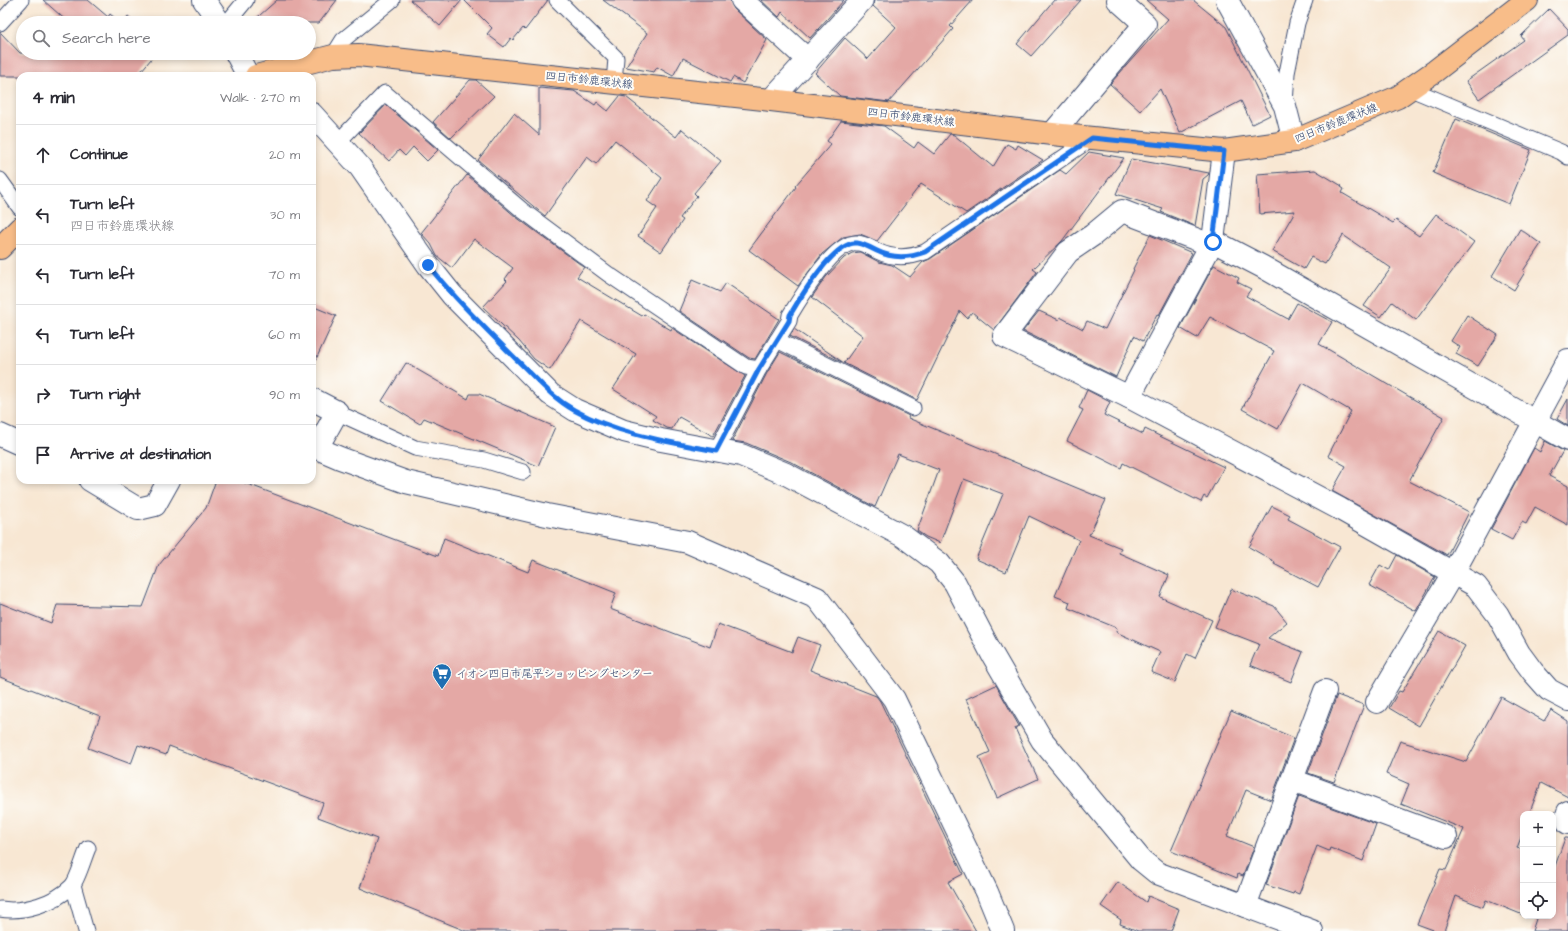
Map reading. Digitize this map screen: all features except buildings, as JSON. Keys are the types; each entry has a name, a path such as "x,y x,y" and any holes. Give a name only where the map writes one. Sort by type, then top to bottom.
{"main road":[{"name":"四日市鈴鹿環状線","path":"278,72 332,56 358,55 771,100 1052,134 1224,151 1294,141 1398,97 1411,89 1527,0"},
{"path":"0,248 16,232"}],"street":[{"path":"204,0 215,16"},
{"path":"742,0 808,60"},
{"path":"771,100 862,0"},
{"path":"1052,134 1145,24 1118,0"},
{"path":"1227,0 1285,106 1294,141"},
{"path":"240,60 246,72"},
{"path":"316,118 360,167 428,265 452,295 550,394 575,410 624,431 741,456 786,474 903,536 939,563 955,583 992,654 1042,740 1141,860 1157,873 1312,931"},
{"path":"1129,397 1212,243 1224,151"},
{"path":"1568,440 1264,267 1212,243 1122,212 1093,235 1068,252 1004,336 1129,397 1340,509 1476,586 1498,614 1519,653 1533,672 1549,690 1568,700"},
{"path":"1377,702 1453,573 1568,360"},
{"path":"316,401 342,415 316,445"},
{"path":"0,435 16,442"},
{"path":"316,448 406,482 547,516 688,542 817,598 894,699 987,892 1003,931"},
{"path":"97,484 138,509 155,505 167,484"},
{"path":"1245,906 1325,691"},
{"path":"1292,780 1446,837"},
{"path":"1568,812 1566,818 1568,823"}],"lane":[{"path":"0,23 21,0"},
{"path":"233,16 246,0"},
{"path":"332,56 343,40 392,0"},
{"path":"557,0 616,58 614,83"},
{"path":"1285,106 1286,73 1297,23 1305,0"},
{"path":"1411,89 1566,151"},
{"path":"338,142 385,93 486,180 608,274 746,367 759,369"},
{"path":"716,451 759,369 789,321 790,315 814,276 839,251 851,243 863,244 885,255 903,257 913,256 925,252 1092,138"},
{"path":"0,180 16,202"},
{"path":"777,340 913,408"},
{"path":"342,415 415,448 484,460 523,472"},
{"path":"0,909 13,911 53,900 73,885 88,848"},
{"path":"73,885 86,931"}],"place":[{"name":"イオン四日市尾平ショッピングセンター","path":"442,690"}],"route":[{"path":"428,265 452,295 528,370 550,394 575,410 624,431 716,451 759,369 789,321 790,315 814,276 839,251 851,243 857,243 863,244 885,255 903,257 913,256 925,252 1092,138 1224,151 1213,242"}]}
